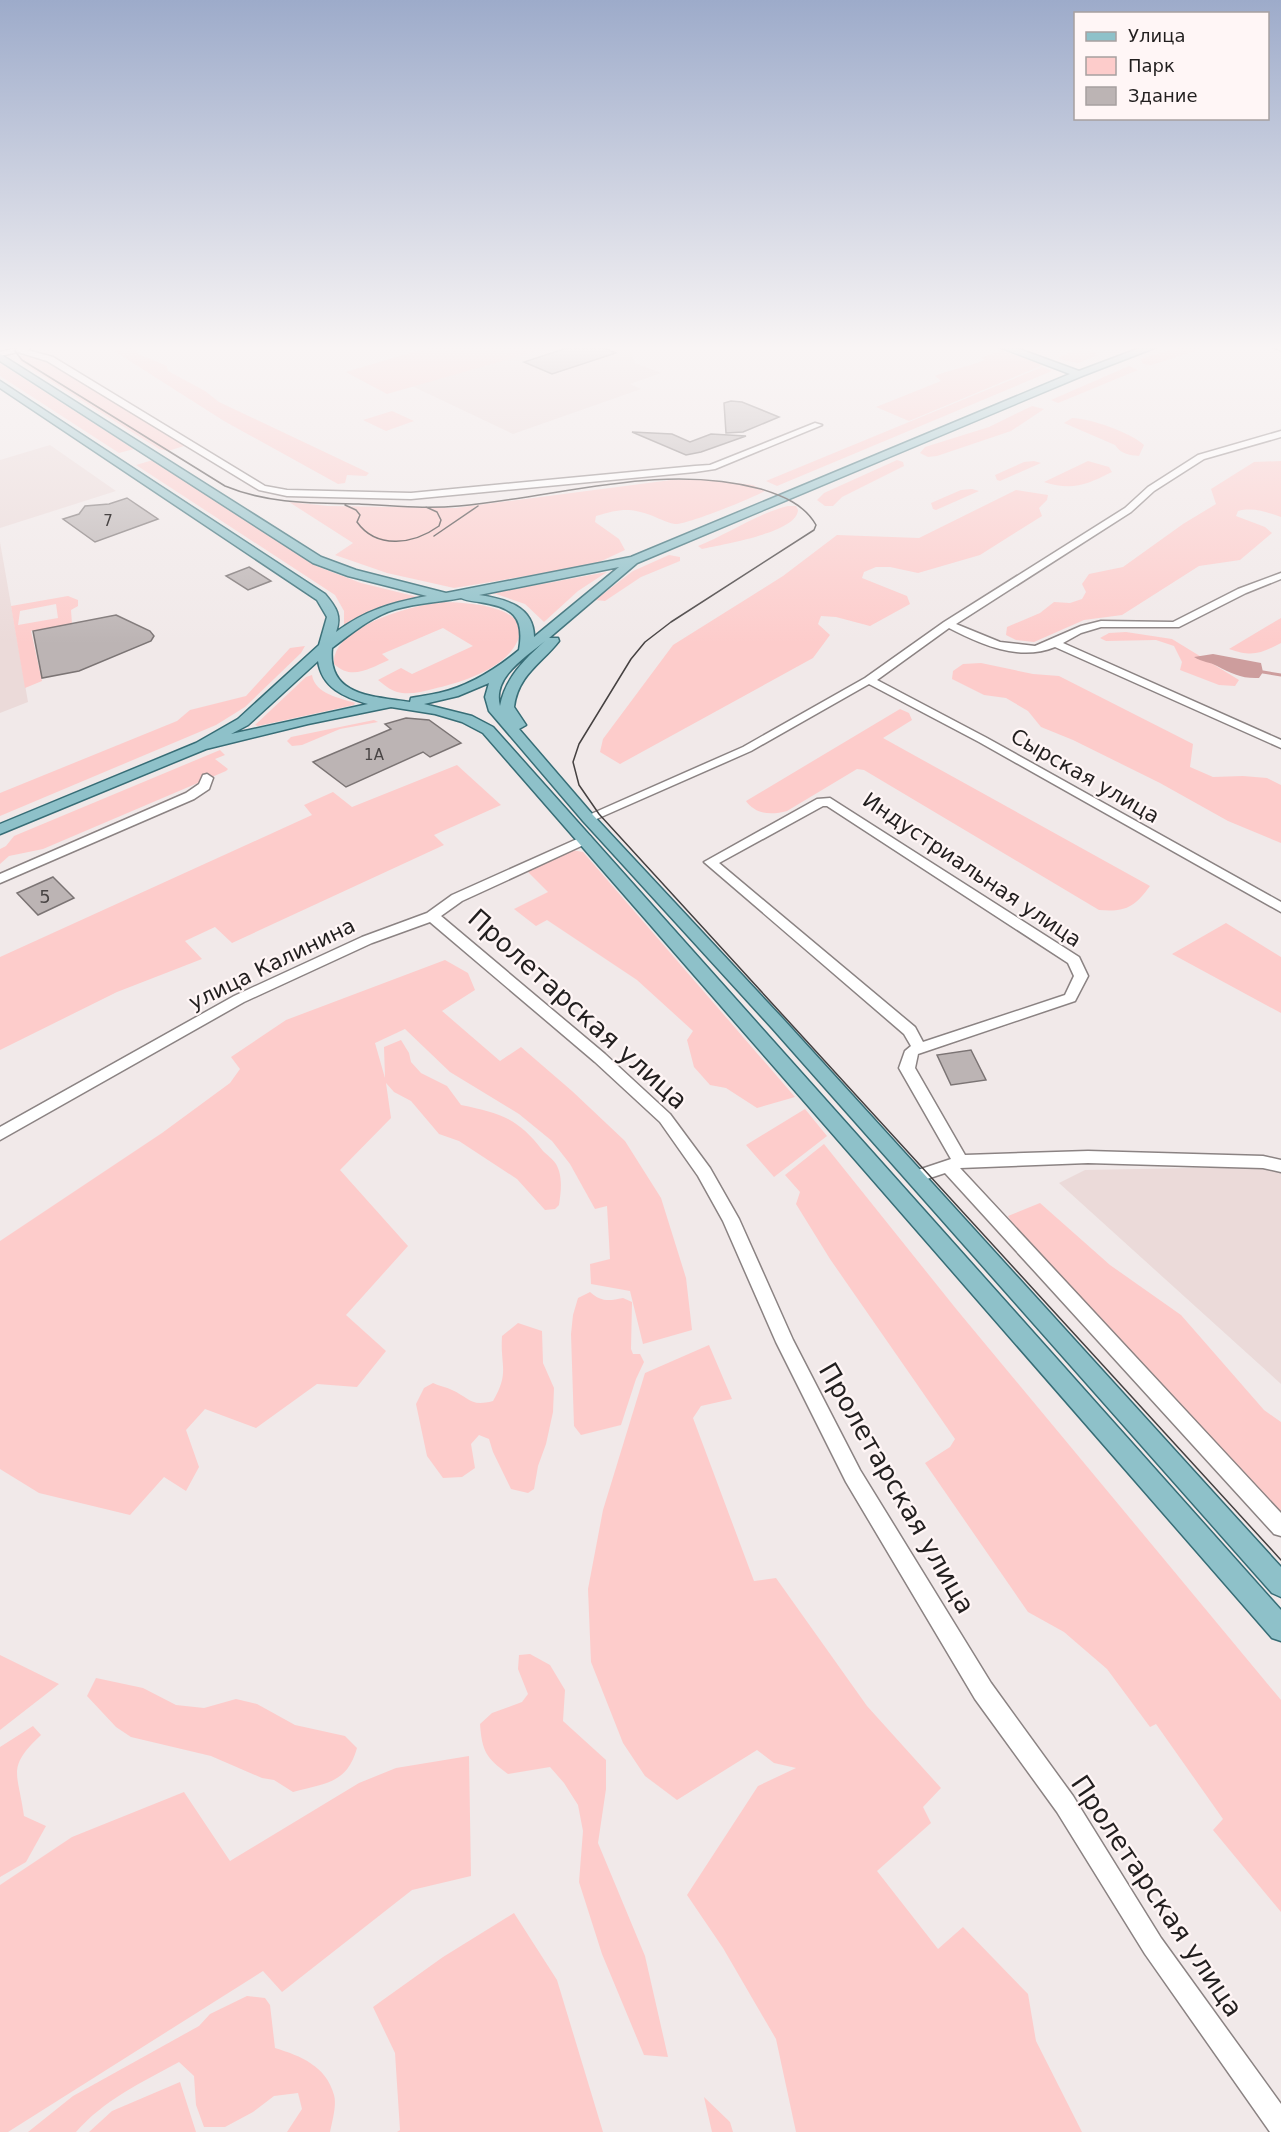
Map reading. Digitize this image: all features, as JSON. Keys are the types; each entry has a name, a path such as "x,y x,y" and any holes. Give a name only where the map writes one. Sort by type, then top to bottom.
{"main road":[{"path":"93,444 321,597 329,605 333,615 332,632 325,647 325,669 334,685 358,697 422,706 452,714 488,730 578,843 1281,1629"},
{"path":"139,444 317,560 352,573 446,597 481,600 516,610 526,618 530,628 530,637 525,650"},
{"path":"0,829 201,746 243,722 344,631 373,614 392,606 584,572 634,560 910,444"},
{"path":"111,456 132,456 145,448"},
{"path":"634,560 509,665 494,684 492,704 588,818 915,1177 1281,1585"},
{"path":"537,757 540,749 513,719 507,707 508,696 515,679 582,613 585,608 584,602"},
{"path":"201,746 308,720 460,692 478,685 509,665"}],"street":[{"path":"191,444 262,488 287,493 428,495 695,470 712,467 769,444"},
{"path":"588,818 747,749 868,680 948,624 1128,510 1159,484 1201,457 1245,444"},
{"path":"948,624 982,641 1034,649 1054,643 1075,630 1099,624 1123,622 1175,625 1242,591 1281,576"},
{"path":"1054,643 1281,744"},
{"name":"Сырская улица","path":"868,680 983,740 1281,908"},
{"path":"0,879 190,796 205,786 207,778"},
{"name":"Индустриальная улица","path":"820,802 830,802 1074,960 1081,976 1070,998 919,1048 910,1031 710,862 820,802"},
{"name":"улица Калинина","path":"0,1134 239,999 367,940 432,916 457,898 578,843"},
{"name":"Пролетарская улица","path":"432,916 600,1058 665,1118 704,1172 731,1220 785,1342 859,1486 983,1691 1065,1804 1154,1946 1281,2126"},
{"path":"919,1048 912,1051 907,1068 955,1164 1281,1527"},
{"path":"915,1177 955,1164 1088,1157 1263,1162 1281,1166"}],"shaded area":[{"path":"50,445 116,491 0,528 0,460"},
{"path":"0,542 28,702 0,713"},
{"path":"1213,654 1261,663 1263,672 1259,678 1242,676 1194,657"},
{"path":"1245,1167 1281,1169 1281,1384 1059,1183 1085,1170"}],"green space":[{"path":"106,444 127,444 134,449 119,453"},
{"path":"152,444 184,444 168,451"},
{"path":"267,444 309,444 369,473 366,476 347,475 345,483 338,484"},
{"path":"854,444 876,444 777,486 766,481"},
{"path":"933,444 971,444 928,457 920,453 925,447"},
{"path":"1115,445 1144,445 1139,456 1126,454"},
{"path":"153,460 316,566 361,583 422,598 344,628 344,611 335,595 136,465"},
{"path":"897,460 903,462 904,466 842,497 833,506 825,506 817,500 824,493"},
{"path":"1088,461 1109,467 1112,472 1079,485 1063,486 1044,482"},
{"path":"1281,461 1281,517 1255,510 1238,511 1236,516 1265,527 1272,533 1240,560 1199,566 1122,615 1084,620 1034,642 1016,640 1006,635 1007,627 1040,613 1054,602 1070,603 1082,599 1086,592 1082,584 1089,574 1123,567 1183,524 1216,504 1211,489 1254,462"},
{"path":"1024,462 1041,463 1000,481 997,480 995,475"},
{"path":"701,479 753,485 765,491 682,523 675,524 631,510 596,516 595,522 619,539 625,550 593,565 454,588 387,573 335,555 353,543 289,502 328,506 455,508 671,480"},
{"path":"961,490 979,491 936,510 933,509 931,503"},
{"path":"1016,490 1048,495 1047,500 1039,508 1042,516 980,555 918,573 890,567 876,567 864,572 862,578 907,596 910,604 870,626 836,617 821,616 818,624 830,635 813,658 620,764 600,752 603,739 673,645 783,576 837,535 919,538"},
{"path":"788,506 796,506 798,510 794,518 772,531 741,541 702,549 698,546 765,514"},
{"path":"669,555 680,557 680,561 641,577 605,601 595,600 633,571"},
{"path":"607,572 578,591 544,622 525,604 493,593"},
{"path":"68,596 78,600 78,606 71,610 72,624 31,631 42,681 25,688 11,606","holes":["56,604 58,618 18,625 20,611"]},
{"path":"439,602 478,605 507,613 516,621 520,631 516,644 501,661 479,674 415,693 397,692 378,680 401,668 412,674 473,646 443,628 382,654 389,660 368,669 348,672 334,664 337,651 345,639 359,629 410,608"},
{"path":"1281,618 1281,643 1267,650 1250,654 1229,649"},
{"path":"1126,632 1172,639 1239,680 1235,686 1219,685 1180,670 1182,662 1174,646 1156,640 1106,641 1100,638 1109,633"},
{"path":"305,646 301,653 245,707 216,725 0,816 0,793 177,721 190,710 246,696 290,648"},
{"path":"981,663 1033,674 1059,676 1193,744 1190,767 1213,777 1267,778 1281,785 1281,843 1228,821 1160,783 1073,740 1041,727 1028,711 1006,698 984,695 952,679 953,671 963,664"},
{"path":"312,675 318,687 323,691 355,703 354,705 255,725 306,677"},
{"path":"900,709 909,713 912,720 883,738 1150,886 1134,904 1128,907 1099,910 864,770 857,769 787,811 765,813 750,806 746,801"},
{"path":"374,720 378,722 340,729 302,745 292,746 287,741 291,737"},
{"path":"220,750 225,755 215,759 228,769 226,771 43,849 9,856 0,864 0,849 6,846 14,836"},
{"path":"457,765 501,805 434,835 444,845 232,943 215,927 185,941 202,959 117,992 0,1050 0,957 312,815 304,805 333,792 352,807"},
{"path":"572,850 583,852 795,1097 757,1108 726,1088 710,1085 694,1067 687,1040 693,1031 637,980 547,920 536,926 514,909 548,892 526,870"},
{"path":"1226,923 1281,957 1281,1013 1172,954"},
{"path":"445,960 468,973 475,990 442,1011 500,1061 521,1047 625,1141 661,1198 686,1278 692,1330 643,1344 630,1291 591,1284 590,1264 610,1259 607,1206 595,1209 570,1164 552,1141 519,1114 450,1072 405,1029 375,1043 385,1078 384,1047 401,1040 409,1053 411,1062 421,1073 447,1086 461,1105 497,1114 516,1124 534,1140 555,1162 560,1174 559,1205 555,1209 545,1210 517,1179 459,1141 439,1134 411,1101 394,1092 386,1083 391,1118 340,1170 408,1246 346,1315 386,1351 357,1387 317,1384 256,1428 205,1409 186,1430 199,1467 186,1491 164,1477 130,1515 39,1493 0,1469 0,1241 162,1133 230,1083 240,1069 231,1057 286,1020"},
{"path":"805,1109 827,1136 774,1177 746,1145"},
{"path":"824,1144 957,1310 1281,1700 1281,1912 1213,1830 1223,1819 1156,1724 1150,1727 1107,1669 1064,1632 1028,1612 925,1463 950,1447 955,1439 830,1259 796,1204 800,1192 785,1175"},
{"path":"1040,1203 1110,1265 1181,1315 1264,1410 1281,1422 1281,1516 1015,1229 1008,1216"},
{"path":"590,1292 602,1299 623,1298 632,1302 631,1349 633,1354 640,1354 644,1362 621,1425 581,1435 574,1426 571,1334 578,1298"},
{"path":"518,1323 542,1331 543,1363 554,1388 553,1412 534,1489 528,1493 511,1489 489,1439 479,1435 471,1444 475,1468 462,1477 443,1478 427,1456 416,1404 424,1388 433,1383 452,1390 471,1401 485,1403 493,1401 503,1376 502,1336"},
{"path":"709,1345 732,1399 701,1406 693,1418 754,1581 776,1578 867,1706 941,1788 923,1807 931,1823 877,1871 938,1949 963,1927 1028,1994 1036,2041 1082,2132 796,2132 776,2039 723,1948 687,1895 758,1786 796,1768 774,1763 757,1750 677,1800 645,1776 623,1743 591,1662 588,1589 603,1510 645,1373"},
{"path":"530,1654 550,1665 565,1690 563,1721 606,1760 606,1789 598,1843 645,1956 668,2057 644,2055 602,1954 579,1882 583,1831 578,1805 550,1767 508,1774 490,1758 484,1747 480,1724 492,1713 522,1702 528,1694 518,1669 519,1655"},
{"path":"0,1655 59,1684 0,1730"},
{"path":"96,1678 143,1688 176,1705 204,1708 236,1699 257,1704 295,1725 345,1736 357,1748 353,1760 341,1775 325,1784 293,1792 274,1780 262,1778 211,1756 131,1737 116,1727 87,1696"},
{"path":"33,1726 41,1735 23,1755 17,1771 18,1780 24,1816 46,1826 26,1862 0,1877 0,1747"},
{"path":"469,1756 471,1876 412,1890 282,1992 263,1971 8,2132 0,2132 0,1885 72,1837 184,1792 230,1861 359,1783 396,1768"},
{"path":"514,1913 557,1980 603,2132 397,2132 400,2130 395,2053 373,2007 443,1957"},
{"path":"247,1996 265,1998 270,2005 275,2048 303,2059 319,2069 330,2085 335,2104 330,2132 287,2132 302,2109 298,2093 274,2096 253,2112 225,2127 204,2127 196,2105 194,2076 179,2062 111,2101 76,2132 28,2132 73,2096 199,2026 210,2014"},
{"path":"180,2082 196,2132 89,2132 112,2111"},
{"path":"704,2097 730,2122 733,2132 712,2132"}],"building":[{"path":"661,444 722,444 701,452 686,455"},
{"path":"127,498 158,519 95,542 63,519 79,514 85,506 109,504"},
{"path":"249,567 271,581 248,590 226,576"},
{"path":"116,615 150,631 154,636 151,641 79,671 42,678 33,631"},
{"path":"406,718 429,720 461,743 430,757 423,752 346,787 313,762 391,729 385,724"},
{"path":"53,877 74,898 38,915 17,893"},
{"path":"971,1050 986,1080 951,1085 937,1055"}],"waterway":[{"path":"1263,672 1281,675"}],"tram line":[{"path":"158,444 225,486 258,496 308,503 426,507"},
{"path":"426,507 497,502 610,484 685,479 723,482 761,489 799,506 811,518 816,525 814,530 671,622 645,642 631,659 579,744 573,762 579,785 599,814 1281,1560"},
{"path":"345,505 356,510 360,515 357,522 365,531 375,537 396,541 418,537 439,526 441,520 437,512 426,507"},
{"path":"434,536 478,506"}]}
